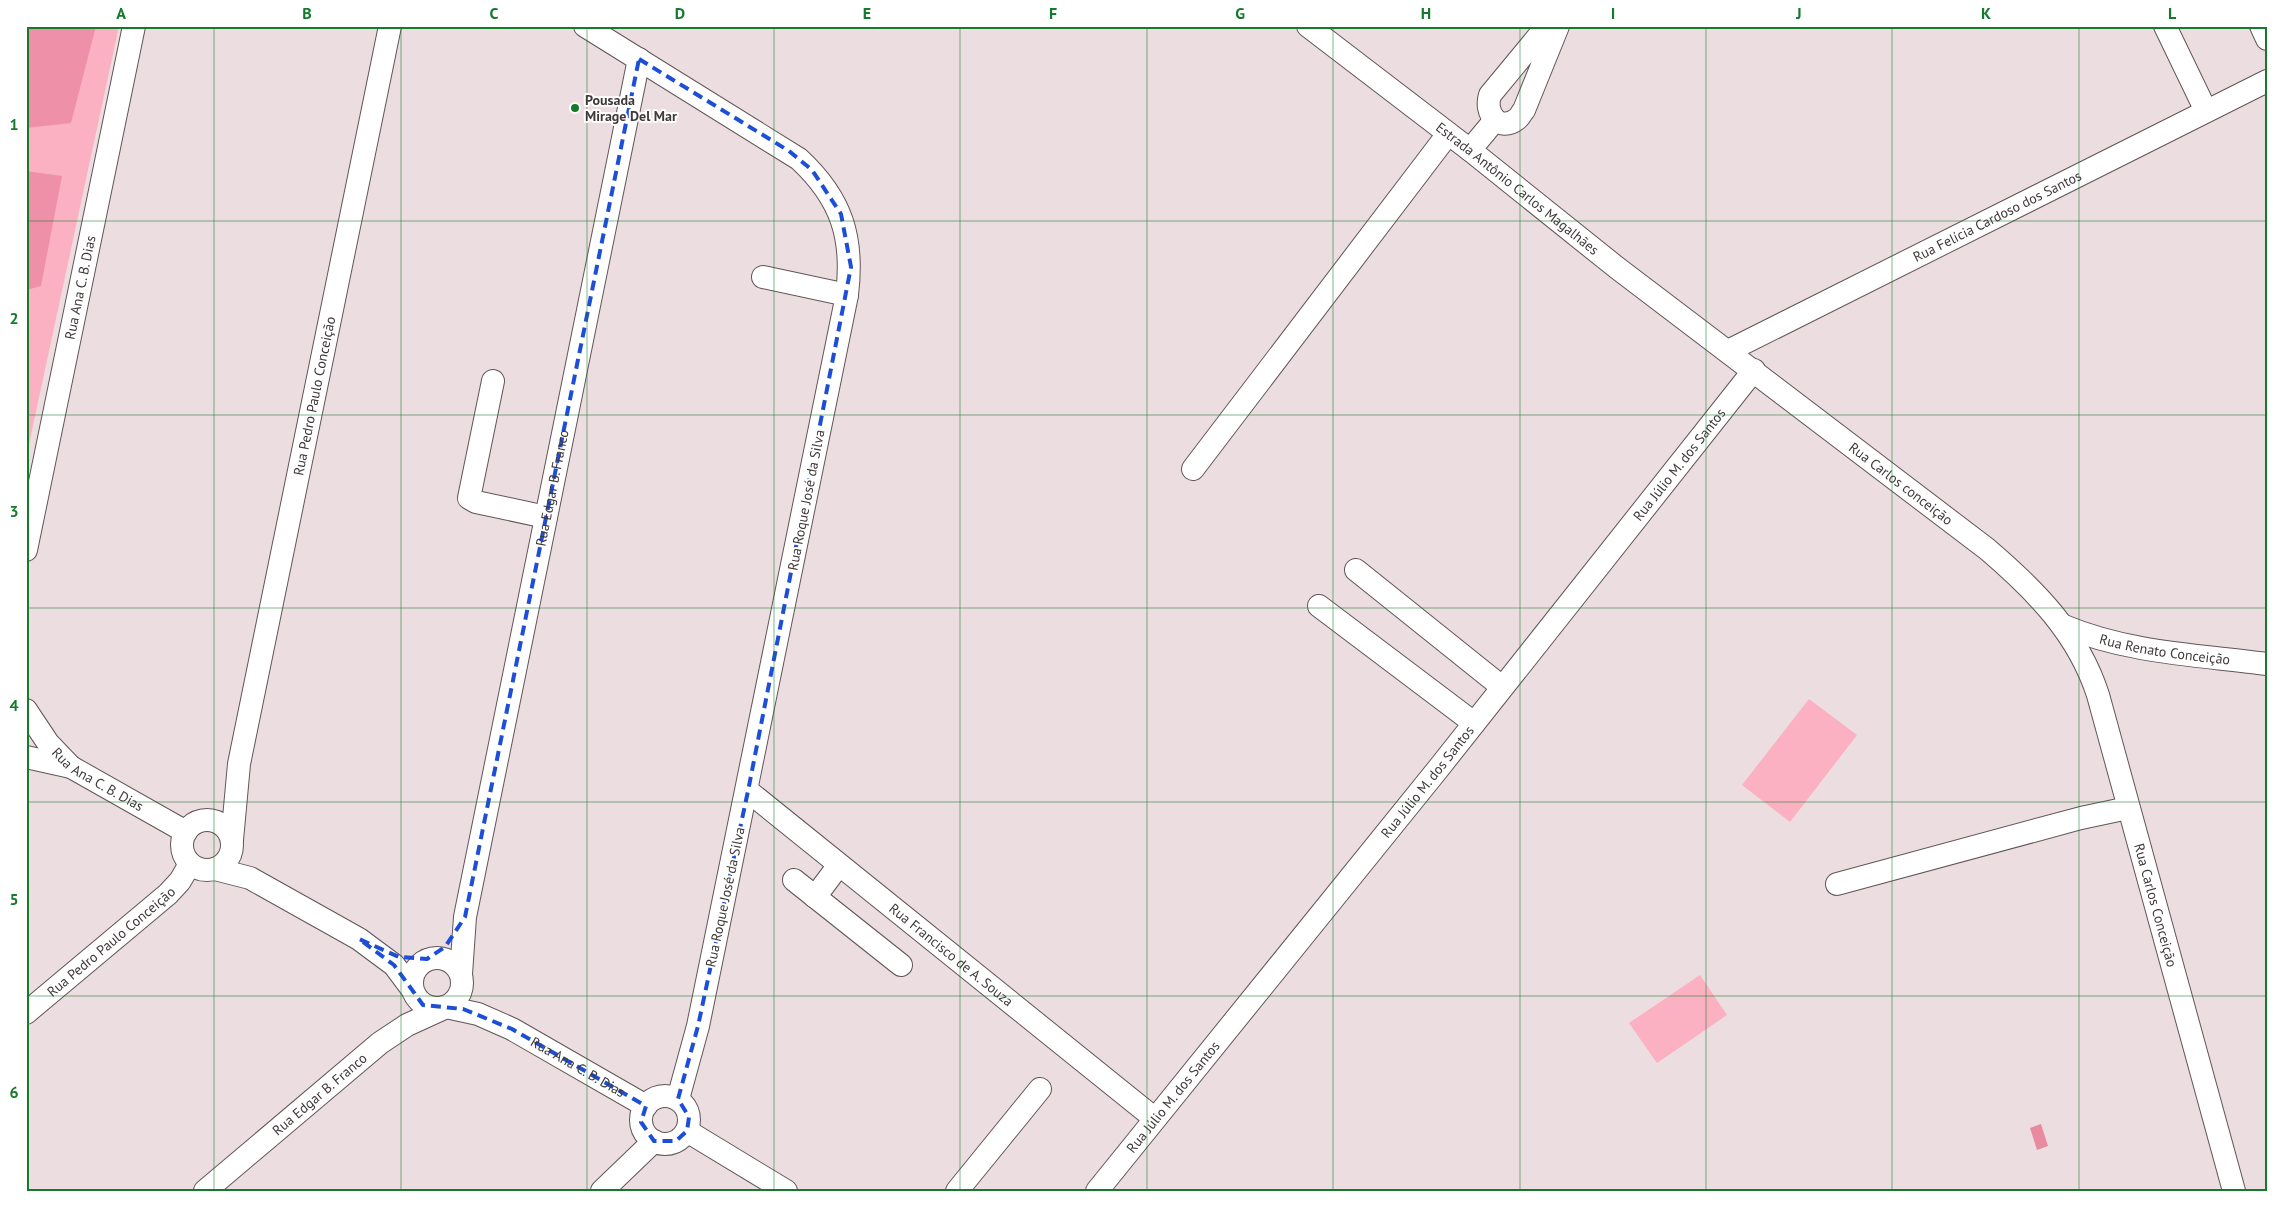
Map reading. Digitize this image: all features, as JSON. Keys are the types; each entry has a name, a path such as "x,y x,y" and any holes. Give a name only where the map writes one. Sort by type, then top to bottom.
{"street":[{"name":"Rua Ana C. B. Dias","path":"26,550 134,26"},
{"name":"Rua Pedro Paulo Conceição","path":"232,842 239,764 390,26"},
{"name":"Rua Roque José da Silva","path":"585,26 781,146 812,170 828,191 841,214 848,238 850,267 847,295 748,792 698,1026 678,1100"},
{"name":"Estrada Antônio Carlos Magalhães","path":"1308,26 1470,150 1616,267 1728,351"},
{"path":"1547,26 1490,95 1487,104 1489,113 1495,120 1506,123 1518,119 1558,26"},
{"path":"2164,26 2206,111"},
{"path":"2261,26 2267,39"},
{"name":"Rua Edgar B. Franco","path":"462,976 465,917 640,59"},
{"name":"Rua Felícia Cardoso dos Santos","path":"1728,351 2267,81"},
{"path":"1470,150 1495,120"},
{"path":"1193,469 1448,134"},
{"path":"762,277 847,295"},
{"name":"Rua Carlos conceição","path":"1728,351 1987,548 2030,588 2064,626"},
{"name":"Rua Júlio M. dos Santos","path":"1097,1191 1474,723 1754,370"},
{"path":"493,381 469,498 476,502 546,518"},
{"path":"1356,570 1502,687"},
{"path":"1319,606 1474,723"},
{"name":"Rua Renato Conceição","path":"2064,626 2089,636 2123,645 2267,664"},
{"name":"Rua Carlos Conceição","path":"2064,626 2090,671 2234,1191"},
{"path":"2090,671 2101,659 2123,645"},
{"name":"Rua Ana C. B. Dias","path":"26,710 48,743 71,766 195,826"},
{"path":"26,757 71,766"},
{"name":"Rua Pedro Paulo Conceição","path":"195,826 224,797 239,764"},
{"name":"Rua Francisco de A. Souza","path":"748,792 1154,1118"},
{"path":"1837,884 2081,818 2128,808"},
{"path":"291,900 255,870 232,842 228,831 222,825 212,821 195,826 183,840 182,849 190,864 198,869 215,869 250,878 359,939 399,957 450,961 462,976 461,993 457,999 444,1008 423,1005 416,998 412,989 394,965 359,939"},
{"path":"215,869 228,860 232,842"},
{"name":"Rua Pedro Paulo Conceição","path":"26,1013 168,894 180,881 190,864"},
{"path":"815,897 839,865"},
{"path":"794,880 900,965"},
{"name":"Rua Edgar B. Franco","path":"430,958 454,936 465,917"},
{"path":"412,989 412,977 418,966 430,958"},
{"name":"Rua Ana C. B. Dias","path":"462,976 483,1004 512,1028"},
{"name":"Rua Ana C. B. Dias","path":"444,1008 478,1014 512,1028 646,1106"},
{"name":"Rua Edgar B. Franco","path":"205,1191 380,1043 408,1025 444,1008"},
{"path":"957,1191 1040,1089"},
{"path":"660,1096 669,1096 678,1100 687,1110 689,1117 687,1130 676,1141 662,1144 654,1141 648,1136 641,1122 646,1106 660,1096"},
{"path":"687,1130 786,1191"},
{"path":"602,1191 654,1141"}],"highlighted area":[{"path":"639,59 789,151 812,170 841,214 851,267 748,791 698,1026 678,1099 689,1117 687,1131 676,1141 654,1141 641,1122 646,1106 512,1029 463,1009 423,1005 394,965 359,939 399,957 427,959 445,947 465,917"}],"shaded area":[{"path":"26,26 119,26 26,458"},
{"path":"26,26 96,26 71,123 26,128"},
{"path":"26,171 62,176 41,286 26,290"},
{"path":"1809,699 1857,735 1790,822 1742,785"},
{"path":"1700,975 1727,1015 1657,1063 1629,1023"},
{"path":"2041,1124 2048,1146 2037,1150 2030,1128"}],"place":[{"name":"Pousada Mirage Del Mar","path":"575,108"}]}
